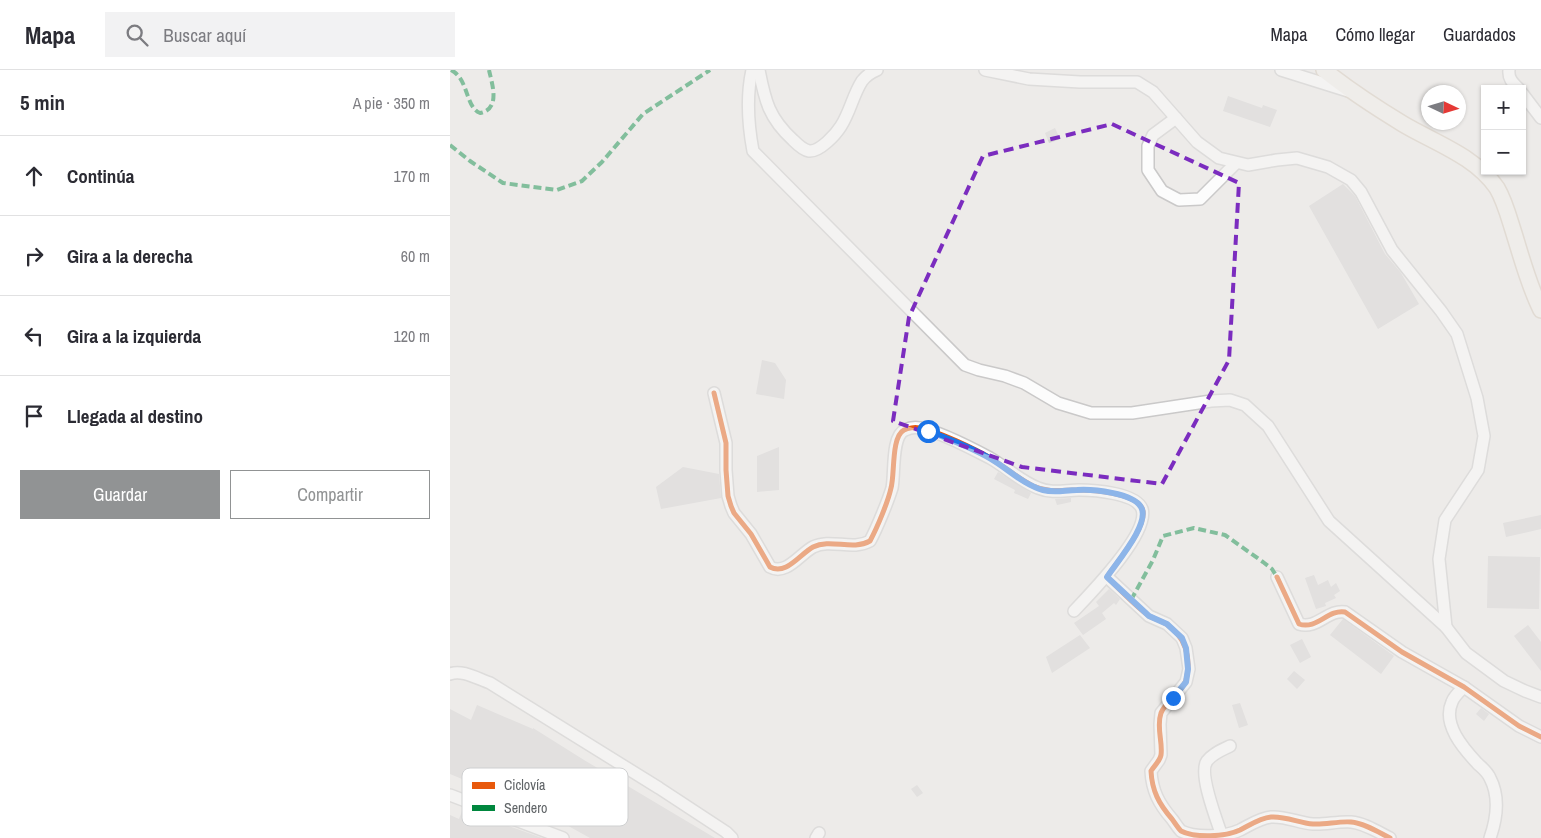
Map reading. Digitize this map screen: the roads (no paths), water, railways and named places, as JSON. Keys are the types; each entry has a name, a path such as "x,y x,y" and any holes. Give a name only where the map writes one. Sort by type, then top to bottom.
{"main road":[{"path":"1324,70 1354,93 1403,124 1450,149 1482,171 1497,189 1504,204 1541,310"}],"street":[{"path":"752,70 749,84 748,126 753,151 965,365 1006,376 1024,383 1058,402 1091,413 1132,414 1210,401 1230,400 1245,405 1268,426 1328,521 1446,627 1466,653 1504,681 1541,697"},
{"path":"759,70 762,88 770,113 786,134 798,145 809,151 817,150 841,126 863,80 878,70"},
{"path":"985,70 1029,79 1080,82 1137,82 1153,92 1197,142 1219,158 1248,165 1297,158 1328,167 1352,180 1361,192 1392,250 1457,334 1477,398 1484,436 1478,470 1445,520 1439,559 1446,627"},
{"path":"1281,70 1354,93"},
{"path":"1509,70 1510,80 1515,85"},
{"path":"1526,98 1541,118"},
{"path":"1176,118 1153,135 1148,146 1148,170 1162,191 1179,200 1200,199 1236,163"},
{"path":"714,393 726,443 728,496 731,506 734,513 751,534 770,567 774,569 784,568 819,544 856,545 870,540 892,488 894,458 900,435 905,430 919,428 943,436 990,458 1040,489 1051,491 1100,491 1134,500 1142,508 1143,518 1139,530 1107,577 1074,611"},
{"path":"1107,577 1149,616 1167,624 1182,638 1186,648 1188,669 1186,682 1161,714 1161,755 1151,771 1154,791 1162,807 1182,832 1193,837 1222,836 1261,819 1272,817 1313,824 1353,822 1371,828 1390,838"},
{"path":"1277,577 1299,624 1312,625 1339,611 1345,612 1402,652 1464,687 1519,726 1541,737"},
{"path":"450,674 453,672 463,674 490,683 627,768"},
{"path":"1464,687 1452,702 1450,720 1456,736 1490,776 1497,800 1496,815 1490,838"},
{"path":"1222,836 1207,787 1205,769 1206,762 1214,754 1230,746"},
{"path":"628,769 726,832 732,838"},
{"path":"450,794 462,799"},
{"path":"532,826 563,838"}]}
